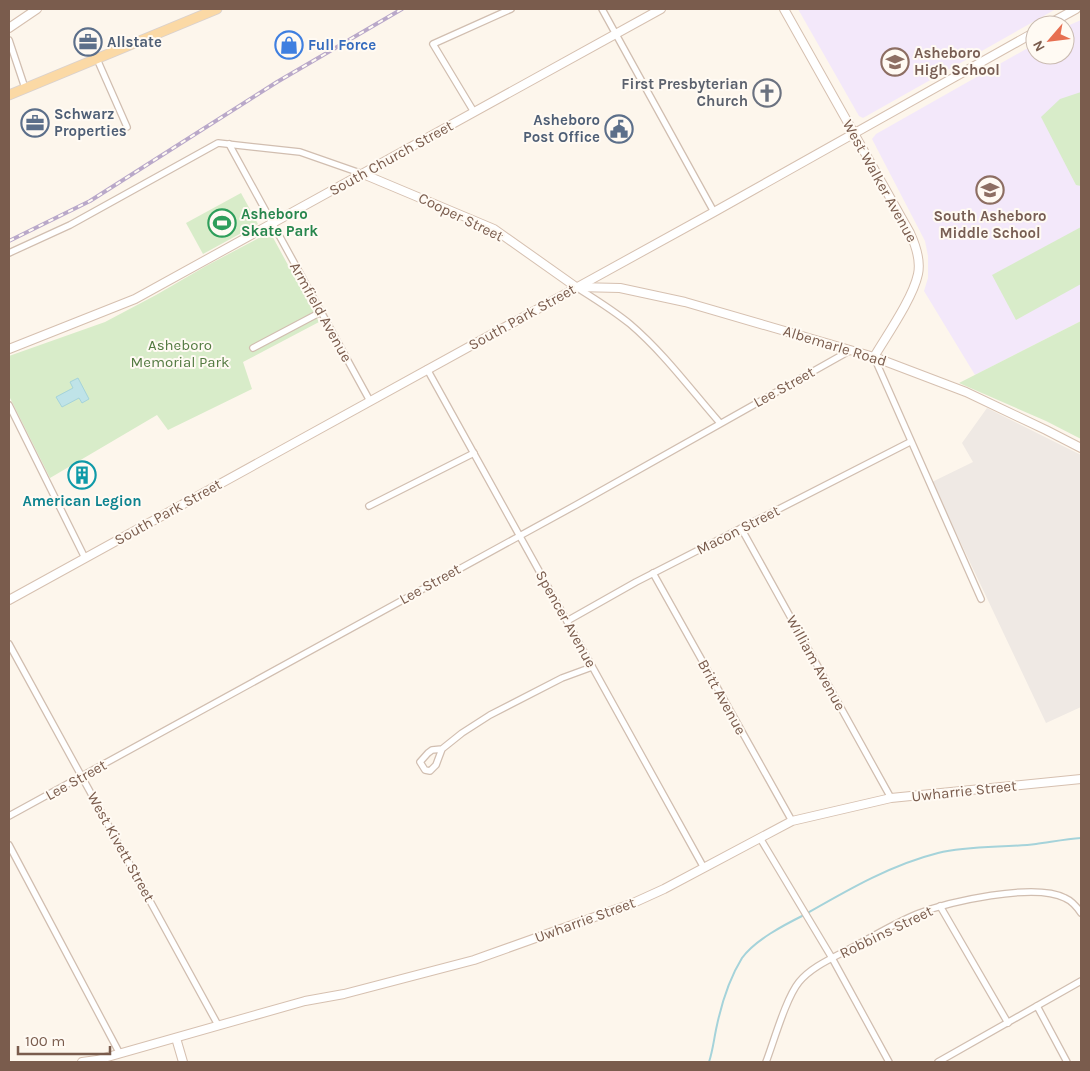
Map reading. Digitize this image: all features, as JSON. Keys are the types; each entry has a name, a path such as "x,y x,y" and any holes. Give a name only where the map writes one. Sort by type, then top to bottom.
{"main road":[{"path":"9,95 217,9"}],"street":[{"path":"9,28 37,9"},
{"path":"474,112 433,44 511,9"},
{"path":"602,9 714,212"},
{"name":"South Church Street","path":"9,349 135,299 661,9"},
{"name":"West Walker Avenue","path":"784,9 917,248 918,274 913,288 874,357"},
{"name":"South Park Street","path":"9,600 714,212 1025,38"},
{"path":"9,40 25,88"},
{"path":"97,59 127,127"},
{"path":"9,253 70,224 218,143 229,144"},
{"name":"Cooper Street","path":"229,144 300,152 362,174 494,229 606,306 635,329 720,423"},
{"name":"Armfield Avenue","path":"229,144 370,401"},
{"name":"Albemarle Road","path":"576,287 620,288 662,296 874,357 966,392 1081,448"},
{"path":"253,348 321,312"},
{"name":"Lee Street","path":"9,816 520,536 850,350"},
{"path":"874,357 981,599"},
{"name":"Spencer Avenue","path":"427,369 704,868"},
{"path":"9,405 85,558"},
{"name":"Macon Street","path":"567,621 653,573 910,442"},
{"path":"369,506 474,453"},
{"name":"William Avenue","path":"741,528 891,798"},
{"name":"Britt Avenue","path":"653,573 792,821"},
{"name":"West Kivett Street","path":"9,644 81,777 165,925 218,1025"},
{"path":"442,749 462,733 490,716 562,678 592,667"},
{"name":"Uwharrie Street","path":"84,1062 120,1054 305,1001 344,994 474,960 631,904 792,821 891,798 1081,779"},
{"path":"760,838 832,958 889,1062"},
{"path":"9,845 120,1054"},
{"name":"Robbins Street","path":"766,1062 794,989 806,975 832,958 902,921 940,906 992,895 1038,893 1066,898 1081,913"},
{"path":"940,906 1008,1023"},
{"path":"938,1062 1081,981"},
{"path":"1036,1006 1067,1062"},
{"path":"176,1038 183,1062"}],"shaded area":[{"name":"Asheboro High School","path":"798,9 1056,9 1045,15 1025,15 1025,27 863,118 859,116"},
{"name":"South Asheboro Middle School","path":"1081,20 1081,321 975,375 924,291 928,278 928,256 925,241 872,139 876,134 1025,50 1025,65 1075,65 1075,23"},
{"path":"987,408 1081,455 1081,707 1046,723 932,482 973,462 962,443"}],"green space":[{"path":"1081,92 1081,186 1076,185 1041,117 1060,99"},
{"name":"Asheboro Skate Park","path":"241,193 258,224 203,254 186,223"},
{"path":"1081,227 1081,284 1016,320 992,275"},
{"name":"Asheboro Memorial Park","path":"270,232 319,322 243,362 252,389 168,430 157,415 50,478 9,396 9,356 105,322"},
{"path":"1081,321 1081,439 1046,421 959,383"}],"water":[{"path":"78,378 89,399 82,403 79,398 62,407 56,397 73,388 70,382"}],"waterway":[{"path":"709,1062 719,1016 737,966 754,945 779,928 869,879 920,858 950,850 1024,845 1081,838"}],"railway":[{"path":"9,241 90,201 277,82 402,9"}],"place":[{"name":"Allstate","path":"88,42"},
{"name":"Full Force","path":"289,45"},
{"name":"Asheboro High School","path":"895,62"},
{"name":"First Presbyterian Church","path":"767,93"},
{"name":"Schwarz Properties","path":"35,123"},
{"name":"Asheboro Post Office","path":"619,129"},
{"name":"South Asheboro Middle School","path":"990,190"},
{"name":"Asheboro Skate Park","path":"222,223"},
{"name":"American Legion","path":"82,475"}]}
